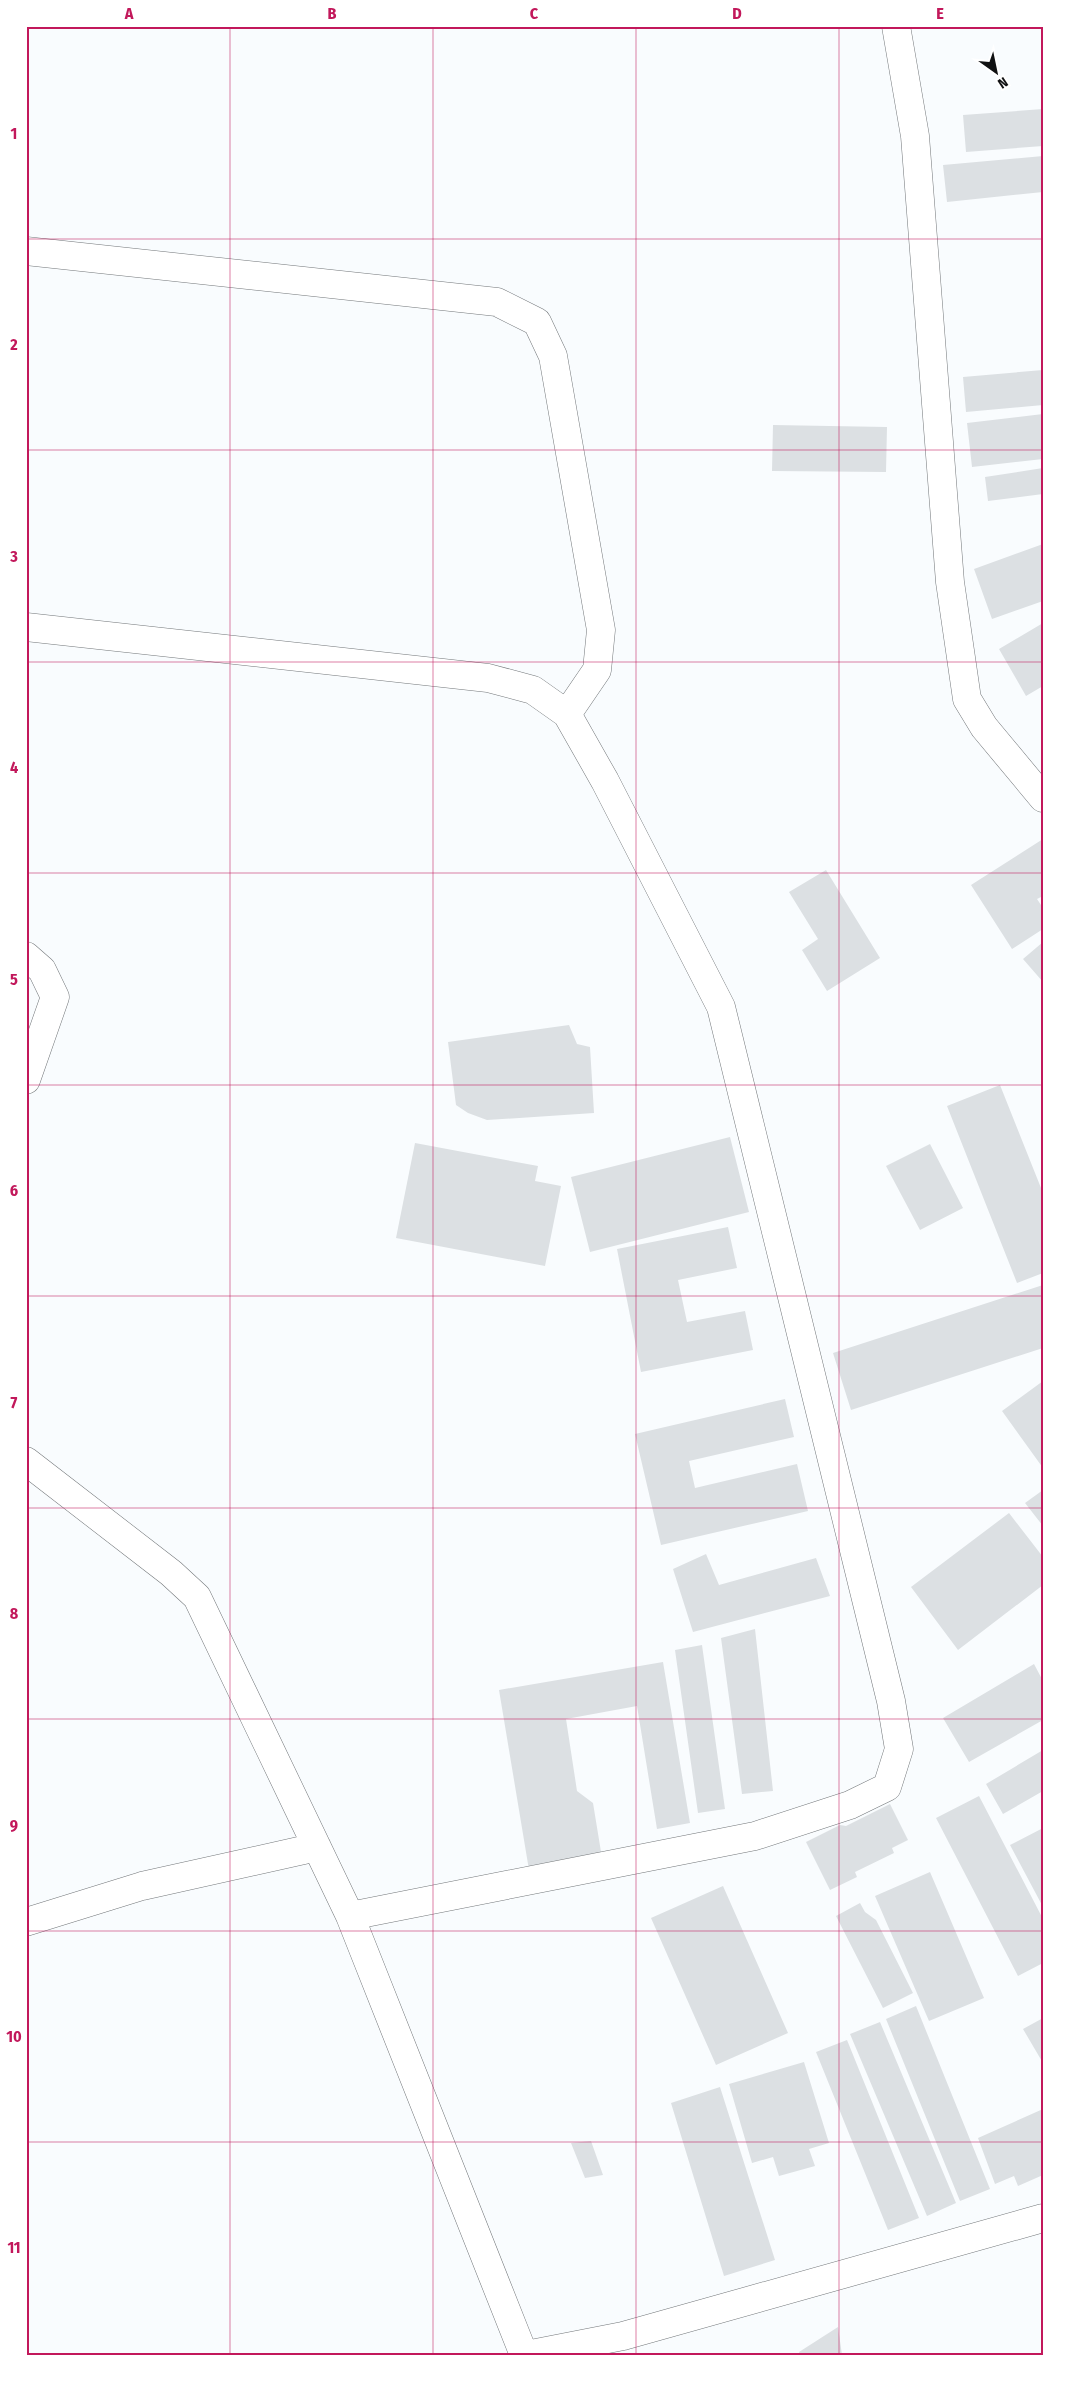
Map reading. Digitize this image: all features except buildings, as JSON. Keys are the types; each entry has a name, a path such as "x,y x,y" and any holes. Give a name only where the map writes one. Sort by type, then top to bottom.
{"street":[{"path":"896,26 915,136 950,582 967,699 984,727 1043,798"},
{"path":"26,251 497,302 537,322 553,356 601,630 597,670 567,714"},
{"path":"26,627 488,678 533,690 567,714 605,781 720,1007 888,1691 899,1749 887,1787 850,1805 756,1836 350,1916"},
{"path":"26,956 42,970 55,997 26,1080"},
{"path":"26,1461 171,1572 197,1596 350,1916 525,2355 626,2345 1043,2218"},
{"path":"26,1922 142,1886 317,1847"}]}
